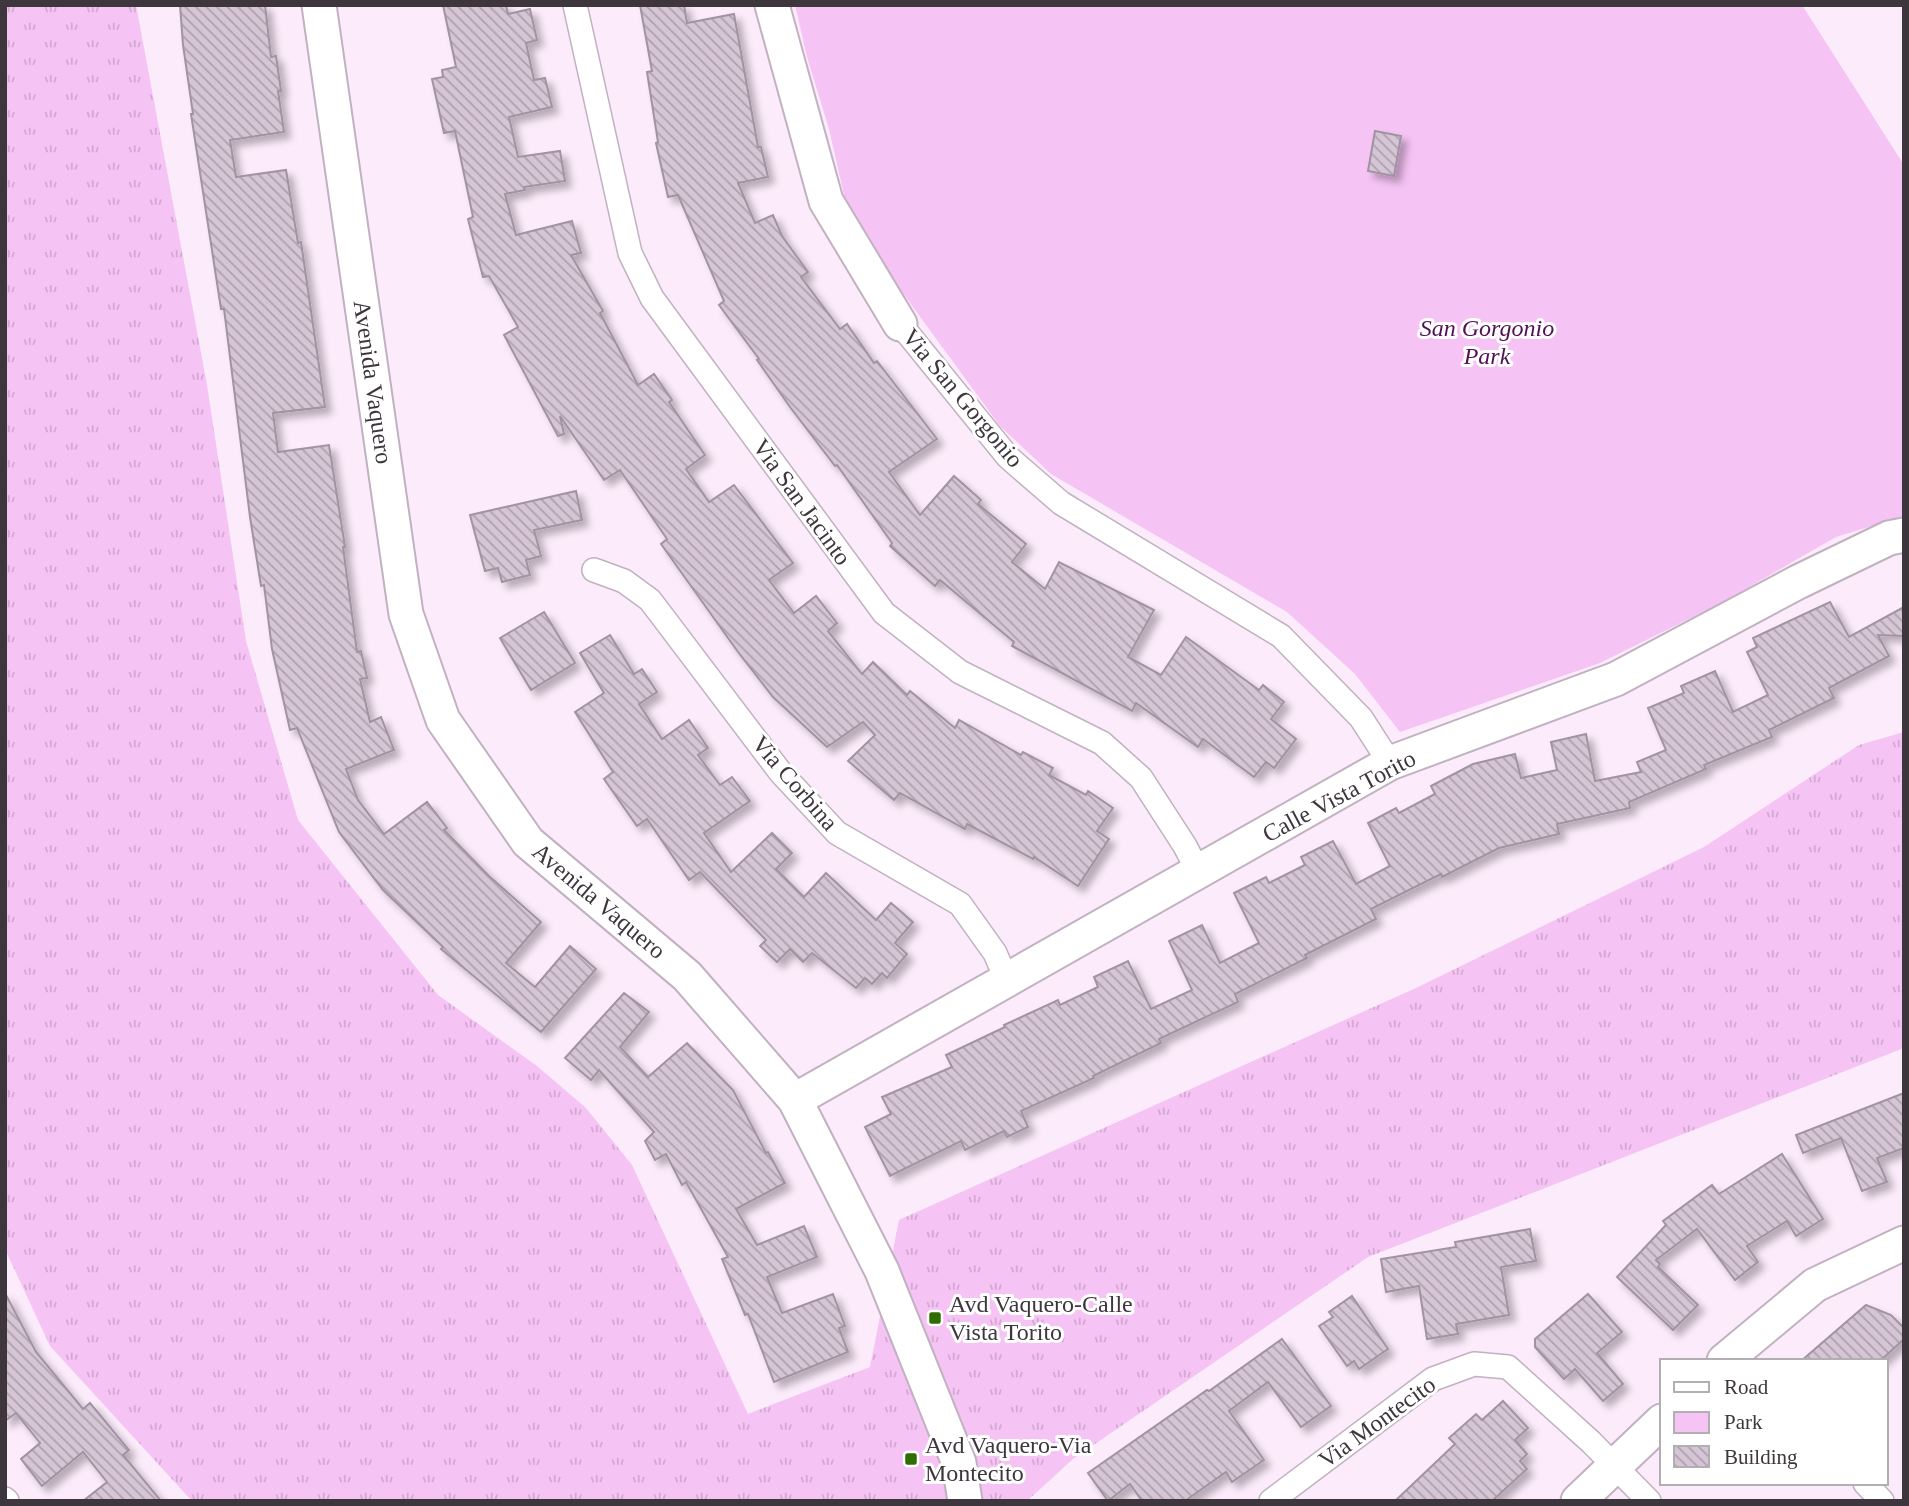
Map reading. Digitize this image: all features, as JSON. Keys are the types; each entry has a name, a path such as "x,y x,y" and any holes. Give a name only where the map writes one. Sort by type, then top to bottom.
{"street":[{"name":"Avenida Vaquero","path":"319,5 406,614 443,720 528,842 687,976 795,1100 882,1271 959,1463 965,1501"},
{"name":"Via San Jacinto","path":"575,5 630,253 652,298 884,613 960,672 1102,743 1141,778 1185,846 1199,873"},
{"name":"Via San Gorgonio","path":"772,5 826,201 900,324 1008,457 1062,503 1281,636 1361,718 1390,763"},
{"name":"Calle Vista Torito","path":"795,1100 1390,763 1616,679 1798,582 1889,538 1904,535"},
{"name":"Via Corbina","path":"594,570 624,581 650,600 781,773 837,833 960,904 995,953 1007,981"},
{"path":"1737,1357 1815,1285 1900,1252"},
{"name":"Via Montecito","path":"1270,1501 1433,1379 1474,1364 1508,1367 1649,1501"},
{"path":"1578,1501 1660,1423"},
{"path":"1868,1485 1882,1501"}],"green space":[{"path":"5,5 136,5 207,385 246,641 298,820 438,995 537,1066 586,1108 632,1165 748,1414 870,1367 899,1220 1416,988 1704,847 1859,745 1904,732 1904,1048 1368,1257 1073,1459 1027,1501 192,1501 50,1346 5,1249"},
{"name":"San Gorgonio Park","path":"795,5 1802,5 1904,165 1904,516 1836,537 1721,603 1600,663 1400,732 1355,674 1287,612 1051,474 1000,426 880,262 847,208 829,129 807,57"}],"building":[{"path":"180,5 265,5 271,57 276,56 284,132 230,140 236,177 286,170 298,243 301,242 325,407 273,413 278,452 329,445 345,547 357,652 361,651 367,678 360,679 370,722 381,717 394,750 346,769 358,800 384,834 427,802 447,828 444,830 489,876 541,922 506,963 535,987 570,946 596,969 541,1032 441,949 443,947 383,890 339,832 297,728 290,730 272,649 264,585 261,586 250,517 224,309 221,309 191,114"},
{"path":"443,5 506,5 508,14 530,9 537,40 526,43 534,80 545,78 552,107 509,117 518,157 560,151 565,181 524,187 525,190 505,194 516,235 572,221 581,253 571,255 603,311 600,313 638,385 654,374 672,400 669,402 705,455 686,469 709,502 734,485 793,563 769,580 794,613 816,596 837,623 828,631 862,674 873,662 907,695 910,691 955,728 959,720 1021,755 1023,752 1053,768 1049,775 1086,795 1088,791 1113,808 1097,831 1109,839 1078,886 1034,857 1033,859 967,824 965,829 900,793 894,800 848,761 875,735 863,722 827,747 773,697 738,652 661,544 667,539 620,470 604,480 560,416 564,434 558,436 504,335 518,327 489,276 483,277 468,219 473,217 455,131 444,133 432,79 443,77 442,70 456,67"},
{"path":"640,5 684,5 687,23 734,14 758,147 761,147 768,177 738,183 755,223 773,215 782,236 808,272 801,277 840,329 847,324 874,363 877,361 937,439 889,472 920,515 954,476 981,500 978,504 1026,544 1012,562 1045,589 1059,562 1154,610 1128,657 1161,675 1186,637 1259,690 1263,685 1284,702 1271,719 1296,739 1274,768 1266,762 1254,777 1203,739 1198,747 1136,703 1132,711 1012,646 1014,642 940,580 935,586 890,546 892,543 837,465 835,466 790,407 719,305 724,301 678,195 668,197 656,143 658,142 647,72 652,71"},
{"path":"1375,131 1401,136 1394,176 1368,171"},
{"path":"576,491 582,520 534,530 541,556 526,560 530,575 502,582 498,568 485,571 470,515"},
{"path":"1830,602 1849,637 1904,607 1904,636 1878,635 1889,656 1829,688 1834,698 1769,730 1772,737 1704,765 1706,769 1629,802 1630,808 1557,824 1559,834 1499,848 1442,877 1441,874 1371,909 1376,919 1235,994 1238,1002 1159,1039 1161,1043 1093,1076 1094,1078 1021,1111 1028,1127 1007,1137 1004,1131 965,1150 961,1141 890,1176 865,1127 891,1114 882,1097 952,1067 946,1055 1058,1000 1060,1005 1098,987 1094,977 1128,961 1151,1009 1192,990 1169,941 1202,925 1220,963 1259,943 1234,893 1266,877 1269,883 1305,865 1301,857 1333,841 1356,884 1390,866 1368,823 1396,808 1399,813 1435,794 1431,786 1473,764 1515,754 1521,778 1557,770 1551,742 1586,734 1595,781 1641,772 1637,762 1666,750 1648,708 1684,693 1681,686 1715,671 1733,712 1768,695 1747,652 1757,647 1753,638"},
{"path":"544,612 575,663 531,690 500,638"},
{"path":"610,635 634,674 642,669 657,692 639,704 662,739 689,720 708,748 698,755 720,785 732,777 750,801 704,833 731,872 772,833 792,853 776,869 804,897 826,873 876,920 891,903 913,922 895,943 907,954 887,978 882,973 872,984 865,978 856,988 812,953 803,962 790,949 777,962 760,946 766,940 700,872 689,880 647,819 637,826 604,779 613,772 575,712 604,693 580,653"},
{"path":"624,993 649,1012 620,1047 648,1077 687,1043 733,1090 785,1183 736,1209 757,1245 804,1226 817,1257 767,1277 782,1313 833,1294 845,1326 839,1328 848,1352 774,1382 748,1314 745,1315 722,1259 728,1257 686,1182 682,1185 666,1154 655,1160 645,1141 654,1132 599,1070 591,1080 565,1058"},
{"path":"1904,1093 1904,1148 1877,1158 1887,1182 1862,1191 1841,1138 1803,1153 1796,1135"},
{"path":"1782,1154 1823,1219 1796,1236 1787,1221 1747,1246 1758,1262 1735,1280 1697,1229 1656,1260 1660,1264 1658,1267 1698,1305 1673,1330 1617,1277 1666,1225 1663,1221 1712,1185 1719,1194"},
{"path":"1530,1229 1536,1261 1501,1267 1509,1315 1456,1324 1458,1334 1427,1339 1419,1286 1386,1292 1381,1259 1456,1247 1455,1242"},
{"path":"5,1293 36,1352 83,1409 90,1403 129,1450 123,1455 161,1501 83,1501 107,1482 83,1452 42,1486 21,1459 40,1443 16,1413 5,1421"},
{"path":"1588,1294 1622,1332 1597,1353 1623,1384 1603,1401 1575,1369 1564,1379 1535,1347 1535,1339"},
{"path":"1352,1296 1388,1349 1359,1369 1354,1361 1347,1366 1319,1326 1333,1317 1329,1312"},
{"path":"1866,1305 1891,1315 1904,1328 1904,1339 1882,1359 1803,1359"},
{"path":"1282,1339 1331,1406 1301,1427 1268,1382 1229,1411 1264,1460 1232,1482 1226,1472 1185,1501 1142,1501 1130,1484 1108,1501 1088,1473"},
{"path":"1503,1401 1528,1428 1515,1440 1527,1454 1520,1461 1527,1469 1492,1501 1395,1501 1455,1444 1449,1438 1476,1414 1482,1420"}],"place":[{"name":"Avd Vaquero-Calle Vista Torito","path":"935,1318"},
{"name":"Avd Vaquero-Via Montecito","path":"911,1459"}]}
